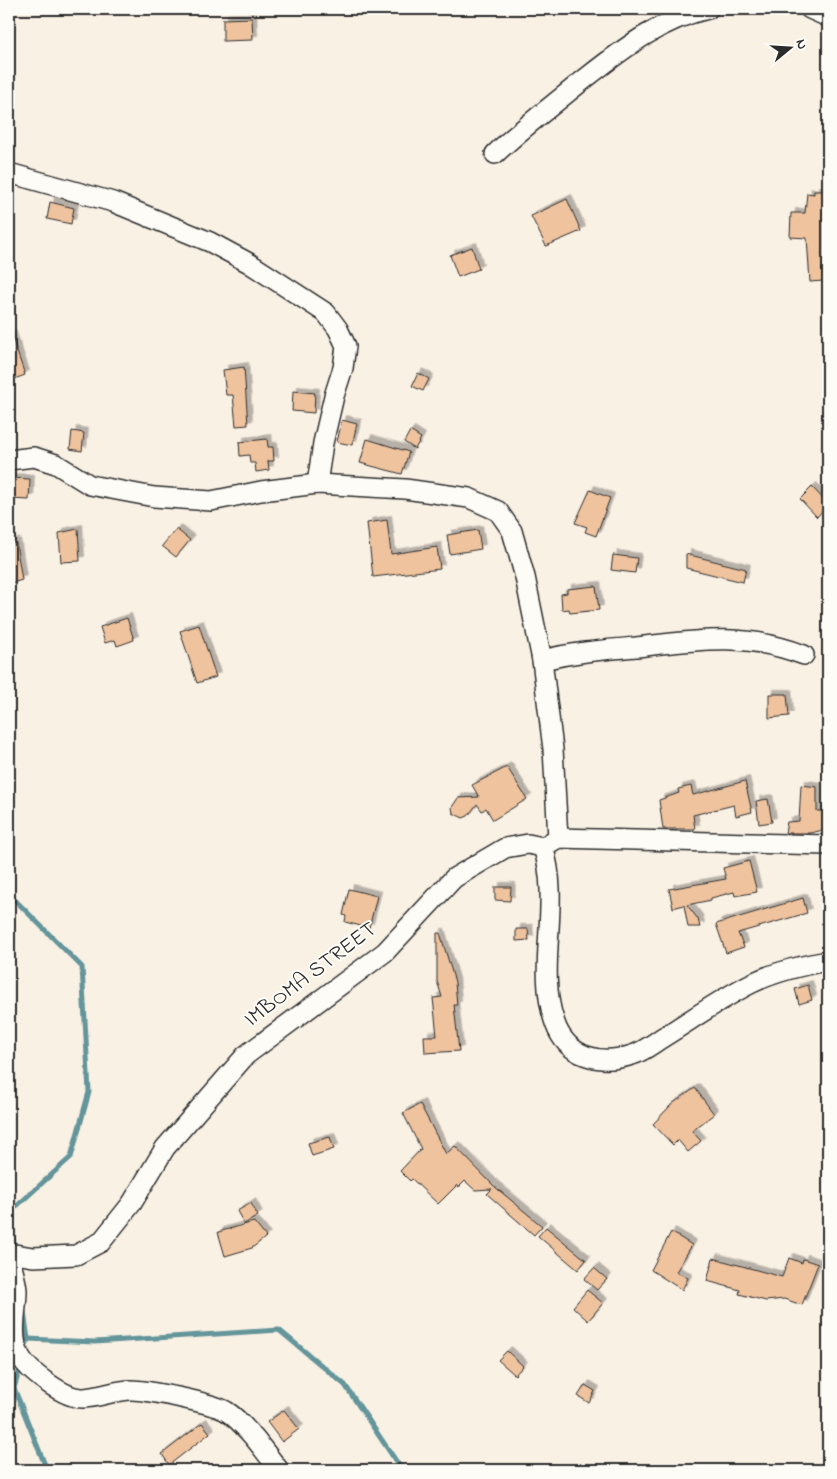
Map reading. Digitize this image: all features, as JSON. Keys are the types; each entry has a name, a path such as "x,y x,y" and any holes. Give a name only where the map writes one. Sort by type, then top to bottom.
{"street":[{"path":"495,154 521,129 646,34 688,13 708,9"},
{"path":"810,9 828,17"},
{"path":"9,173 113,202 210,242 249,263 326,313 338,329 346,346 343,368 323,443 317,484"},
{"path":"9,460 34,457 56,464 90,485 164,498 211,501 261,491 317,484 405,489 460,496 498,511 512,531 525,577 542,660 553,749 548,862 551,891 548,994 555,1025 572,1050 591,1059 609,1060 634,1055 753,983 806,964 828,961"},
{"path":"542,660 576,652 692,641 741,639 777,645 804,655"},
{"name":"IMBOMA STREET","path":"10,1254 34,1257 76,1255 100,1242 132,1203 166,1148 246,1054 385,952 454,878 505,848 550,842 828,845"},
{"path":"10,1254 17,1289 14,1331 24,1361 67,1394 82,1398 130,1390 152,1392 225,1410 244,1427 279,1470"}],"building":[{"path":"252,18 253,40 223,41 223,19"},
{"path":"814,191 828,191 828,269 822,269 823,281 810,282 807,238 790,237 791,213 805,213 807,193 814,194"},
{"path":"567,199 581,231 546,246 531,216"},
{"path":"50,202 74,208 71,224 47,219"},
{"path":"472,247 479,269 458,277 450,255"},
{"path":"9,334 11,334 25,375 9,381"},
{"path":"244,367 248,425 236,426 233,395 226,395 223,370"},
{"path":"418,373 429,379 423,391 412,386"},
{"path":"293,391 315,393 314,413 292,411"},
{"path":"342,420 357,424 352,445 337,442"},
{"path":"72,431 84,433 82,451 70,449"},
{"path":"410,431 421,438 415,449 404,442"},
{"path":"267,439 268,447 273,447 274,461 268,461 269,470 256,472 255,463 250,463 249,455 240,456 239,442"},
{"path":"367,439 409,452 402,474 360,463"},
{"path":"9,478 30,479 29,500 9,499"},
{"path":"812,487 828,504 817,517 800,499"},
{"path":"590,490 610,498 596,536 585,532 587,527 575,523"},
{"path":"387,520 391,554 437,547 440,569 373,577 367,523"},
{"path":"78,529 80,561 61,562 59,533"},
{"path":"176,529 190,540 176,557 162,546"},
{"path":"478,530 481,549 450,554 447,535"},
{"path":"9,543 16,543 22,580 9,584"},
{"path":"686,554 746,569 743,582 686,568"},
{"path":"613,555 637,558 635,573 611,570"},
{"path":"596,586 599,610 570,613 569,609 562,610 561,594 567,593 567,589"},
{"path":"127,618 134,640 117,646 115,640 105,643 100,627"},
{"path":"199,625 216,677 197,683 180,631"},
{"path":"769,694 787,694 789,716 769,718"},
{"path":"507,767 527,799 493,820 486,808 482,811 477,804 468,816 463,818 453,813 452,807 458,798 479,797 472,785"},
{"path":"745,781 752,812 736,816 734,805 693,815 695,829 663,829 659,800 679,793 678,789 691,786 693,795"},
{"path":"801,785 817,787 817,811 828,811 828,829 810,833 785,833 787,822 799,821"},
{"path":"768,799 772,822 759,824 756,801"},
{"path":"749,861 757,892 735,896 734,892 711,898 711,900 687,905 698,919 700,927 688,927 684,905 673,908 669,889 726,879 723,868"},
{"path":"495,887 511,887 510,901 495,900"},
{"path":"349,889 377,896 369,928 345,922 346,916 343,915"},
{"path":"803,898 807,913 738,933 744,947 726,953 716,924"},
{"path":"516,929 528,929 529,940 516,941"},
{"path":"437,933 440,933 455,982 457,1005 454,1005 459,1051 425,1053 424,1036 437,1036 433,998 442,997 437,981"},
{"path":"808,985 812,1000 799,1004 795,989"},
{"path":"695,1088 714,1114 692,1131 701,1141 688,1152 678,1140 673,1145 653,1124 672,1104"},
{"path":"420,1104 446,1154 455,1146 494,1186 542,1226 534,1235 487,1194 492,1189 475,1190 465,1181 459,1187 457,1185 438,1204 412,1179 410,1181 400,1171 421,1149 403,1113"},
{"path":"330,1137 334,1149 312,1156 308,1143"},
{"path":"251,1203 258,1216 244,1224 237,1211"},
{"path":"254,1222 266,1237 252,1248 225,1256 218,1232"},
{"path":"546,1227 586,1260 578,1270 538,1236"},
{"path":"671,1232 692,1245 676,1272 688,1278 682,1290 651,1270"},
{"path":"713,1258 782,1277 789,1258 802,1263 803,1259 818,1264 802,1305 784,1299 766,1301 739,1294 740,1290 707,1281"},
{"path":"594,1268 607,1279 597,1290 584,1279"},
{"path":"587,1290 603,1303 588,1321 573,1307"},
{"path":"507,1351 523,1366 515,1375 498,1360"},
{"path":"585,1385 595,1391 589,1403 578,1396"},
{"path":"284,1410 299,1429 282,1442 267,1422"},
{"path":"202,1423 210,1433 169,1465 162,1454"}],"waterway":[{"path":"9,894 82,967 89,1092 71,1157 9,1213 15,1249"},
{"path":"24,1312 28,1339 24,1352"},
{"path":"28,1339 95,1342 279,1330 345,1385 402,1470"},
{"path":"21,1365 14,1388 47,1470"}]}
